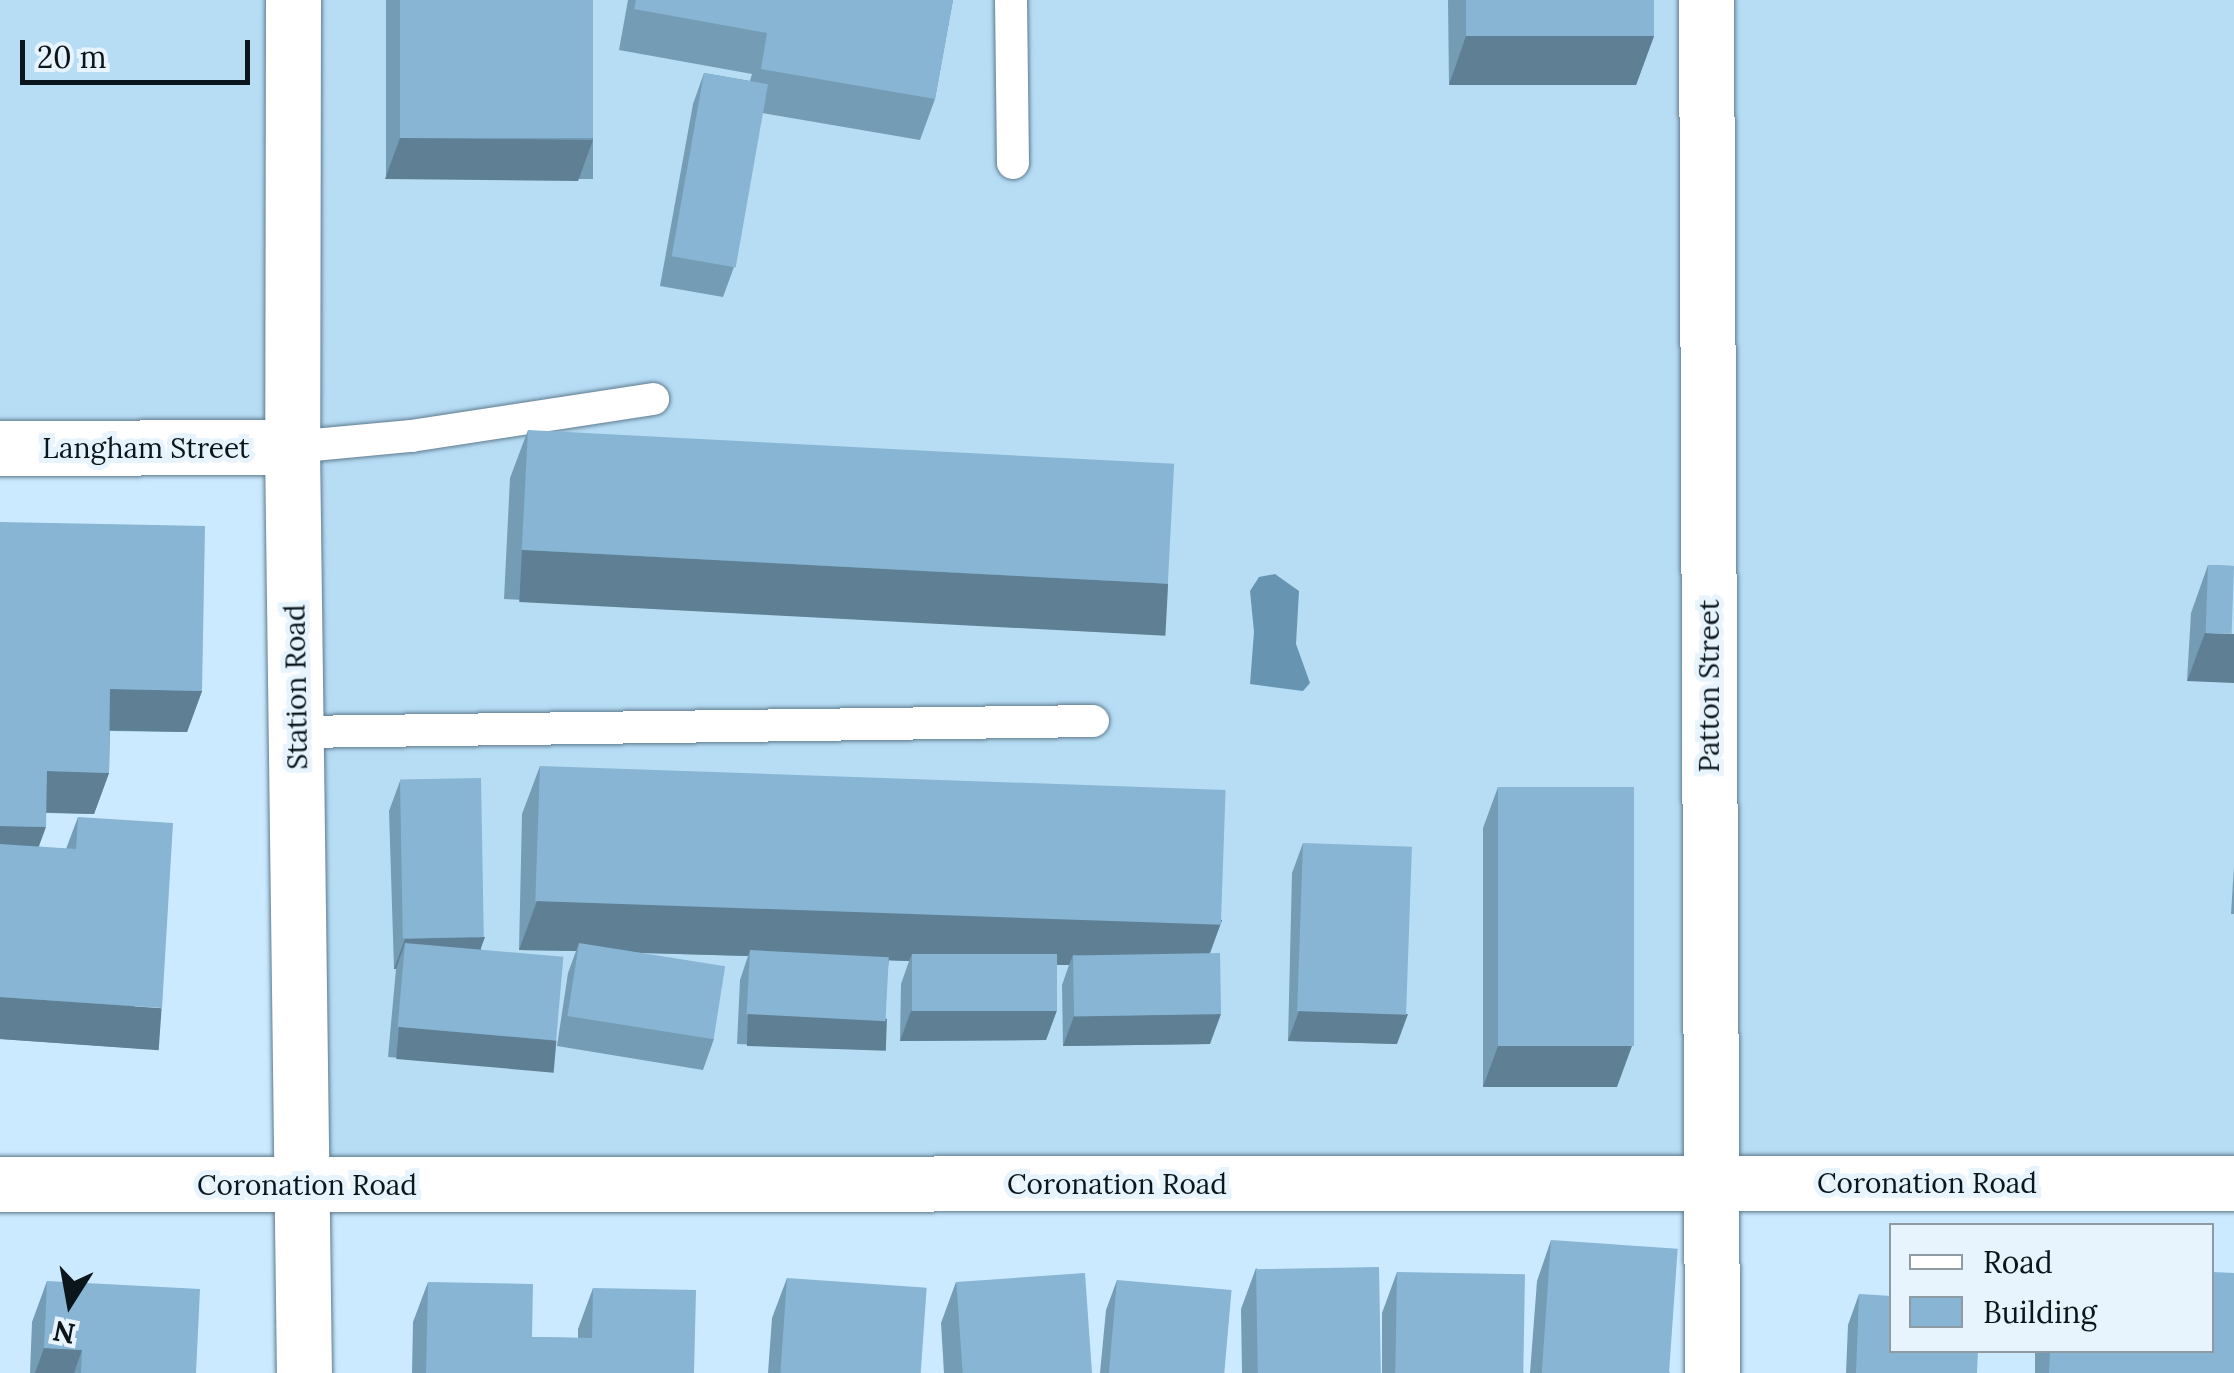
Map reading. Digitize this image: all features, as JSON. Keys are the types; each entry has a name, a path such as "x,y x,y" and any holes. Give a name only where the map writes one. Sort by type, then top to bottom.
{"street":[{"name":"Station Road","path":"294,0 292,448 304,1373"},
{"name":"Patton Street","path":"1706,0 1712,1373"},
{"name":"Langham Street","path":"0,448 292,448"},
{"name":"Coronation Road","path":"0,1184 2234,1182"}],"lane":[{"path":"1011,0 1013,163"},
{"path":"292,448 410,436 653,398"},
{"path":"297,732 1093,721"}],"shaded area":[{"path":"0,0 2234,0 2234,1183 304,1185 292,448 0,448"},
{"path":"1275,574 1299,591 1296,644 1310,683 1303,691 1250,684 1254,632 1250,591 1259,577"}],"building":[{"path":"400,0 593,0 593,138 400,138"},
{"path":"636,0 953,0 935,99 761,69 767,33 634,9"},
{"path":"1466,0 1654,0 1654,36 1466,36"},
{"path":"704,73 768,84 736,267 672,256"},
{"path":"528,430 1174,464 1168,584 522,550"},
{"path":"0,522 205,526 202,691 110,689 109,773 47,771 46,827 0,826"},
{"path":"2208,565 2234,566 2232,634 2206,633"},
{"path":"540,766 1226,790 1221,925 535,901"},
{"path":"481,778 484,937 403,938 400,779"},
{"path":"1498,787 1634,787 1634,1046 1498,1046"},
{"path":"78,817 173,823 162,1008 0,997 0,844 76,849"},
{"path":"1303,843 1412,847 1406,1015 1297,1011"},
{"path":"405,943 563,957 556,1041 398,1027"},
{"path":"579,943 725,966 714,1039 567,1016"},
{"path":"750,950 889,957 885,1021 747,1014"},
{"path":"1220,953 1221,1014 1074,1017 1073,956"},
{"path":"912,954 1057,954 1057,1011 912,1011"},
{"path":"1551,1240 1678,1249 1669,1373 1542,1373"},
{"path":"1379,1267 1381,1373 1258,1373 1256,1269"},
{"path":"1397,1272 1525,1274 1523,1373 1395,1373"},
{"path":"2214,1272 2234,1273 2234,1373 2049,1373 2050,1353 2214,1353"},
{"path":"1085,1273 1092,1373 963,1373 956,1282"},
{"path":"787,1278 927,1288 921,1373 780,1373"},
{"path":"1117,1280 1232,1290 1224,1373 1109,1373"},
{"path":"47,1281 200,1289 196,1373 81,1373 82,1350 44,1348"},
{"path":"428,1282 533,1284 532,1337 592,1338 593,1288 696,1290 694,1373 426,1373"},
{"path":"1859,1294 1889,1296 1889,1353 1978,1353 1977,1373 1856,1373"}]}
